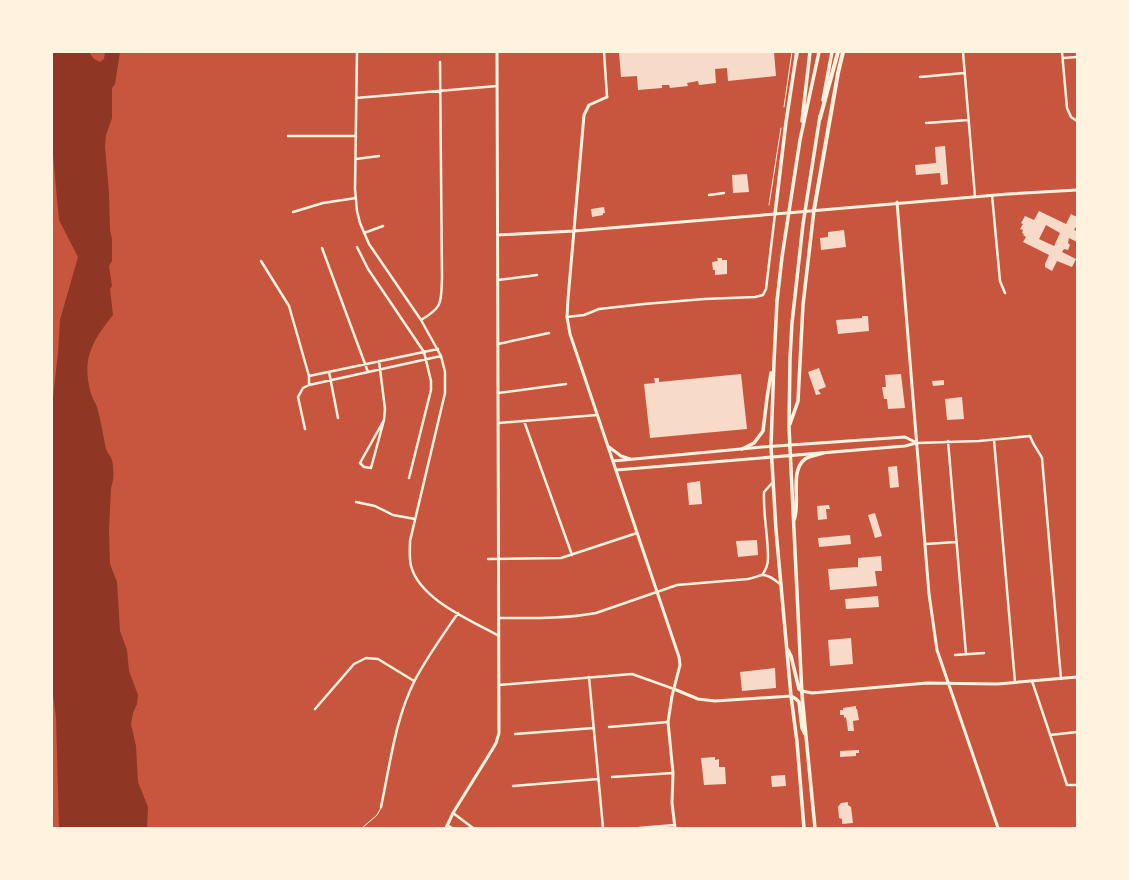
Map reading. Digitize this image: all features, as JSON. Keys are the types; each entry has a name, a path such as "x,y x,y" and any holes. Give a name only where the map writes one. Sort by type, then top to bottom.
{"highway":[{"path":"796,58 797,52"},
{"path":"820,118 838,52"},
{"path":"814,210 843,52"}],"main road":[{"path":"804,828 797,742 786,647 771,446 777,301 786,226 800,140 810,52"},
{"path":"800,140 819,52"},
{"path":"815,828 802,691 794,543 789,445 790,358 792,323 807,194 832,52"},
{"path":"775,214 786,122 796,58"},
{"path":"789,427 798,401 803,305 814,210"},
{"path":"742,449 754,443 763,431 767,398 774,362"},
{"path":"794,521 797,510 796,475 798,467 803,460 823,453"},
{"path":"786,647 791,656 799,689 802,691"},
{"path":"791,696 798,702 802,728 806,738"}],"street":[{"path":"357,52 357,211 364,233 370,244 438,349 445,372 445,393 415,519 410,548 411,565 421,586 429,595 499,636"},
{"path":"452,828 446,826 496,743 499,733 500,618 497,52"},
{"path":"604,52 607,97 589,105 584,115 567,317 570,334 679,657 680,665 668,722 673,773 672,803 675,826 639,828"},
{"path":"963,52 974,196"},
{"path":"1062,52 1068,112 1071,117 1077,121"},
{"path":"1063,58 1077,57"},
{"path":"420,320 435,311 441,300 440,62"},
{"path":"920,77 964,73"},
{"path":"356,98 498,86"},
{"path":"926,123 968,120"},
{"path":"288,136 356,136"},
{"path":"356,159 379,156"},
{"path":"498,235 574,231 974,196 1077,190"},
{"path":"709,194 724,193"},
{"path":"992,195 1000,281 1005,293"},
{"path":"293,212 323,203 356,198"},
{"path":"897,202 934,639 998,828"},
{"path":"567,317 584,315 599,310 704,299 756,297 763,295 765,292 775,214"},
{"path":"364,233 383,226"},
{"path":"358,246 368,269 424,352 431,381 431,390 409,478"},
{"path":"322,248 368,372"},
{"path":"260,261 289,306 309,376 309,385"},
{"path":"498,280 537,275"},
{"path":"498,344 549,333"},
{"path":"309,376 438,349"},
{"path":"305,429 298,398 303,388 309,385 441,356"},
{"path":"379,361 385,403 384,420 371,468 364,468 360,463 384,420"},
{"path":"329,372 338,418"},
{"path":"498,393 566,384"},
{"path":"499,423 597,414"},
{"path":"524,421 572,555"},
{"path":"616,470 905,446 917,443 948,441 962,442 1030,436 1032,444 1038,450 1042,458 1061,678"},
{"path":"613,461 771,446 905,438 917,443"},
{"path":"994,440 1016,682"},
{"path":"948,441 966,654"},
{"path":"608,446 621,456 632,459"},
{"path":"662,457 663,466"},
{"path":"500,618 546,618 585,615 596,613 677,585 756,578 766,571 769,559 764,492 773,482"},
{"path":"356,502 375,506 393,515 415,519"},
{"path":"488,558 561,558 637,533"},
{"path":"926,544 956,542"},
{"path":"762,575 768,576 781,585"},
{"path":"381,807 396,732 414,681 458,613"},
{"path":"955,655 984,653"},
{"path":"315,709 354,664 366,658 378,660 414,681"},
{"path":"499,685 632,674 698,699 715,702 791,696"},
{"path":"590,677 603,828"},
{"path":"802,691 812,693 927,683 997,684 1077,677"},
{"path":"1032,681 1067,785 1077,784"},
{"path":"609,727 668,722"},
{"path":"515,734 594,728"},
{"path":"1050,735 1077,732"},
{"path":"612,778 673,773"},
{"path":"513,786 598,779"},
{"path":"453,813 473,828"}],"lane":[{"path":"362,828 377,815 381,807"}],"shaded area":[{"path":"52,52 89,52 94,59 100,62 104,59 105,52 120,52 115,84 112,88 112,118 106,135 105,147 109,193 110,230 112,239 112,261 109,266 112,286 110,289 113,315 95,341 88,359 87,368 92,397 97,407 106,449 113,463 109,531 110,564 117,582 120,631 127,650 129,671 138,695 131,724 136,746 138,782 148,807 147,828 59,828 56,717 52,688 52,406 60,320 78,257 59,220 52,145"}],"building":[{"path":"619,52 774,52 776,76 728,81 727,68 715,69 716,83 699,85 698,81 687,83 688,86 670,88 669,85 662,85 662,88 638,90 637,76 621,77"},
{"path":"945,146 948,184 941,185 940,173 916,175 915,165 936,163 935,147"},
{"path":"747,174 749,192 733,193 732,175"},
{"path":"604,207 605,213 603,213 603,215 592,217 591,209"},
{"path":"1039,211 1066,224 1071,214 1077,217 1077,225 1074,230 1077,231 1077,242 1069,238 1068,243 1070,245 1068,250 1064,249 1062,252 1076,259 1072,267 1057,261 1052,271 1045,267 1049,255 1023,242 1026,237 1022,233 1023,230 1020,229 1023,224 1021,223 1025,216 1034,220","holes":["1046,225 1060,233 1054,246 1039,239"]},
{"path":"844,230 846,247 821,250 820,238 828,237 828,232"},
{"path":"717,258 727,260 727,274 715,275 712,262 718,261"},
{"path":"862,316 868,316 869,331 838,334 836,320 862,318"},
{"path":"819,368 826,387 818,390 821,394 816,395 808,372"},
{"path":"741,374 747,429 650,438 644,384 655,383 654,378 659,378 659,382"},
{"path":"901,374 905,408 888,409 887,399 884,399 882,387 886,387 885,375"},
{"path":"944,380 944,385 933,386 932,381"},
{"path":"962,397 964,419 947,420 945,399"},
{"path":"897,466 899,487 890,488 888,467"},
{"path":"700,481 702,504 689,505 687,483"},
{"path":"829,505 830,509 826,509 827,519 818,520 817,506"},
{"path":"875,513 882,536 875,538 868,515"},
{"path":"850,535 851,544 819,547 818,538"},
{"path":"757,540 758,555 738,557 736,541"},
{"path":"881,556 882,571 875,571 877,586 830,590 828,569 858,567 858,558"},
{"path":"878,596 879,607 846,609 845,599"},
{"path":"851,638 853,664 830,666 828,640"},
{"path":"775,668 776,688 742,691 740,672"},
{"path":"856,706 859,720 853,721 854,731 848,731 846,717 844,718 844,715 840,715 840,710 843,710 843,708"},
{"path":"859,750 859,753 856,753 856,756 840,757 840,751"},
{"path":"715,757 715,760 719,759 719,767 725,767 726,784 704,785 701,758"},
{"path":"785,775 786,786 772,787 771,776"},
{"path":"848,802 848,805 851,807 853,823 842,824 842,819 839,818 838,807 841,803"}]}
